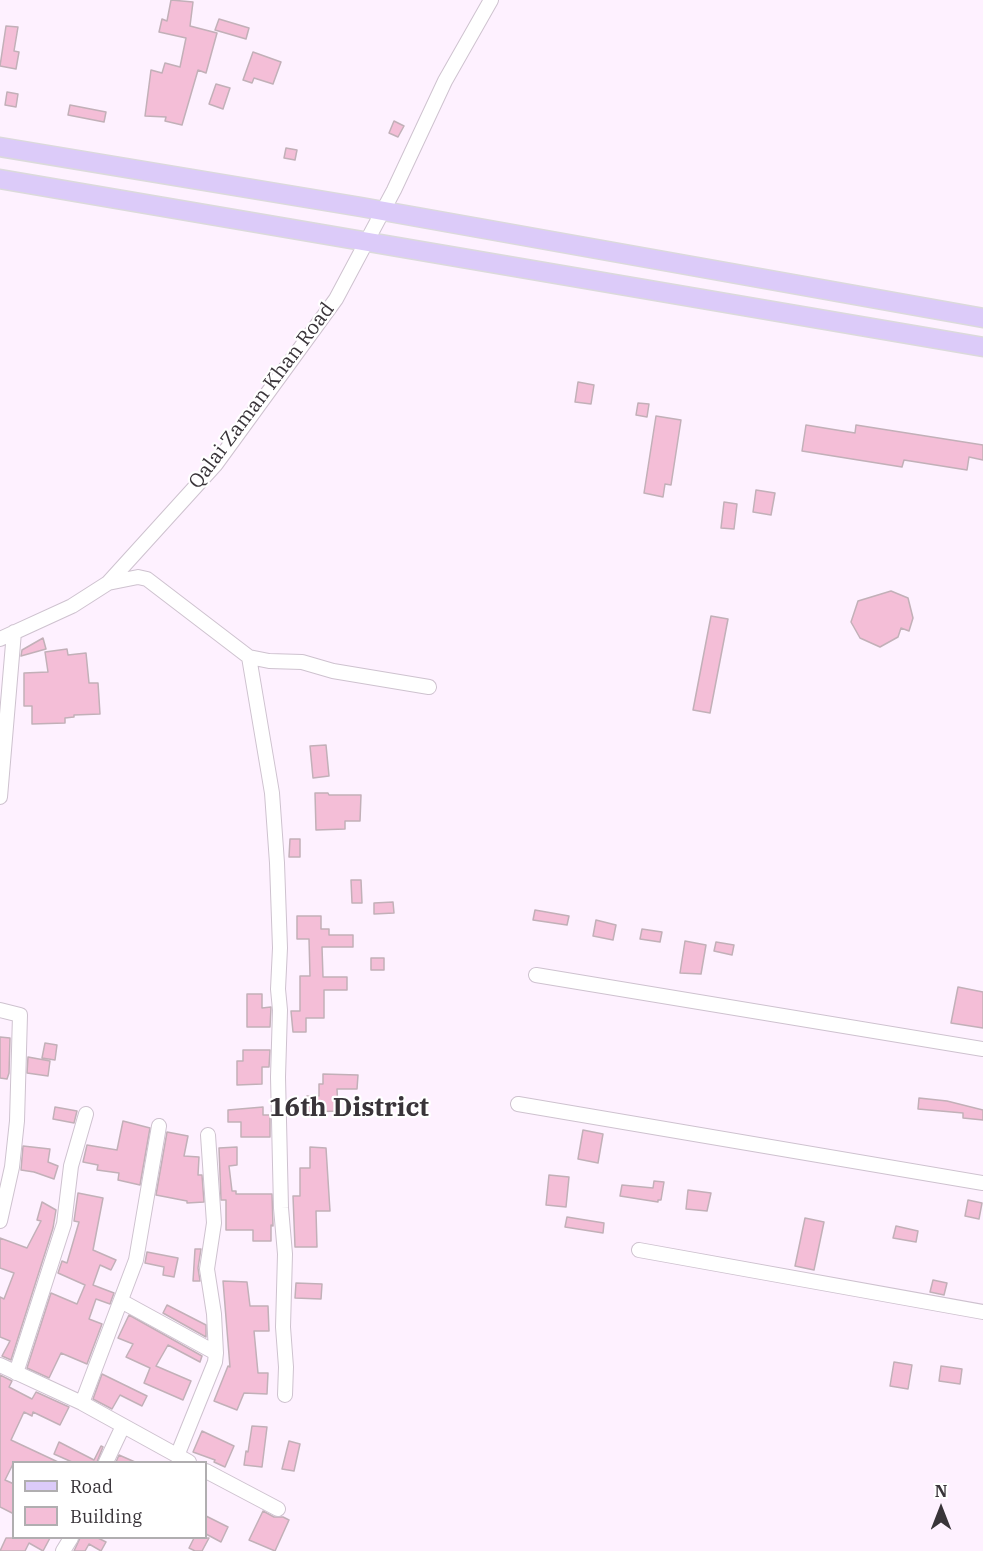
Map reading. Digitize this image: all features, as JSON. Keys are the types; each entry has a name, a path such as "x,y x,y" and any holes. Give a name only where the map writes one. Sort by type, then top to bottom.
{"main road":[{"path":"0,147 983,318"},
{"path":"0,179 983,347"}],"street":[{"name":"Qalai Zaman Khan Road","path":"0,639 72,606 108,583 216,464 336,299 383,212 445,81 487,1"},
{"path":"108,583 138,577 147,579 249,657 269,661 302,662 333,670 429,687"},
{"path":"0,796 14,633"},
{"path":"249,657 272,793 277,864 280,948 278,1077 285,1254 283,1327 286,1367 285,1395"},
{"path":"536,975 983,1049"},
{"path":"0,1010 20,1015 17,1121 12,1167 0,1221"},
{"path":"518,1104 983,1184"},
{"path":"16,1373 64,1224 71,1166 86,1114"},
{"path":"82,1402 136,1260 159,1126"},
{"path":"0,1365 82,1402 183,1459 216,1353 214,1314 207,1269 214,1223 208,1135"},
{"path":"639,1250 983,1312"},
{"path":"122,1301 216,1353"},
{"path":"106,1461 123,1426"},
{"path":"207,1472 278,1509"}],"building":[{"path":"171,0 193,2 190,26 217,33 206,73 198,70 182,125 165,121 166,117 145,116 151,70 162,73 165,63 180,67 186,38 159,32 162,19 167,21"},
{"path":"219,19 249,28 246,39 215,30"},
{"path":"6,26 18,27 14,51 19,52 16,69 0,66"},
{"path":"253,52 281,62 273,84 254,78 252,83 243,80"},
{"path":"216,84 230,88 223,109 209,104"},
{"path":"7,92 18,94 16,107 5,105"},
{"path":"70,105 106,112 104,122 68,115"},
{"path":"394,121 404,126 398,137 389,133"},
{"path":"286,148 297,150 295,160 284,158"},
{"path":"578,382 594,385 591,404 575,402"},
{"path":"638,403 649,404 647,417 636,415"},
{"path":"656,416 681,420 671,485 665,484 663,497 644,493"},
{"path":"806,425 855,433 856,425 983,445 983,460 969,457 967,470 904,460 902,467 802,451"},
{"path":"756,490 775,493 771,515 753,512"},
{"path":"724,502 737,504 734,529 721,528"},
{"path":"891,591 908,598 913,618 909,631 901,628 898,637 880,647 860,638 851,622 858,601"},
{"path":"711,616 728,619 710,713 693,710"},
{"path":"43,638 46,649 21,656 22,650"},
{"path":"67,649 68,655 86,653 89,683 98,683 100,714 74,715 74,717 65,718 65,723 32,724 32,706 24,706 24,673 48,672 45,652"},
{"path":"326,745 329,776 313,778 310,746"},
{"path":"315,793 361,795 360,821 345,821 345,829 316,830"},
{"path":"290,839 300,839 300,857 289,857"},
{"path":"351,880 361,880 362,903 352,903"},
{"path":"393,902 394,913 374,914 374,903"},
{"path":"535,910 569,916 567,925 533,920"},
{"path":"297,916 321,916 321,929 329,929 329,935 353,935 353,947 322,947 323,977 347,977 347,990 324,990 324,1018 306,1018 306,1032 293,1032 291,1011 300,1011 300,976 310,976 309,939 297,939"},
{"path":"596,920 616,925 613,940 593,936"},
{"path":"642,929 662,932 660,942 640,939"},
{"path":"685,941 706,945 701,974 680,973"},
{"path":"716,942 734,945 732,955 714,951"},
{"path":"371,958 384,958 384,970 371,970"},
{"path":"958,987 983,992 983,1028 951,1023"},
{"path":"247,994 262,994 262,1008 271,1007 270,1027 247,1027"},
{"path":"0,1037 10,1038 7,1079 0,1078"},
{"path":"45,1043 57,1045 55,1060 42,1058"},
{"path":"243,1050 270,1050 269,1067 262,1067 262,1084 237,1085 237,1061 243,1061"},
{"path":"28,1057 50,1061 48,1076 27,1073"},
{"path":"323,1074 358,1075 357,1089 337,1089 338,1111 308,1112 307,1096 319,1096 319,1084 323,1084"},
{"path":"919,1098 947,1101 983,1110 983,1120 963,1118 963,1113 918,1109"},
{"path":"55,1107 77,1111 74,1123 53,1119"},
{"path":"263,1107 263,1115 270,1115 270,1137 241,1137 241,1122 228,1122 228,1110"},
{"path":"123,1121 150,1128 140,1185 118,1180 119,1173 97,1170 98,1165 83,1162 87,1145 117,1150"},
{"path":"583,1130 603,1134 598,1163 578,1159"},
{"path":"167,1132 188,1136 184,1156 199,1157 198,1175 202,1175 204,1202 187,1203 187,1201 156,1195"},
{"path":"23,1146 50,1149 48,1162 58,1166 54,1179 21,1170"},
{"path":"237,1147 237,1165 229,1166 232,1191 236,1191 236,1194 272,1194 271,1241 253,1241 253,1230 226,1230 226,1200 221,1200 219,1148"},
{"path":"310,1147 326,1148 330,1211 316,1211 317,1247 295,1247 293,1196 300,1196 300,1168 310,1168"},
{"path":"549,1175 569,1177 566,1207 546,1205"},
{"path":"654,1181 664,1182 661,1200 658,1202 620,1196 622,1185 653,1188"},
{"path":"688,1190 711,1193 707,1211 686,1209"},
{"path":"78,1193 103,1198 93,1250 116,1260 111,1270 100,1265 93,1285 114,1293 110,1304 96,1299 89,1319 102,1324 87,1364 61,1353 49,1378 27,1368 51,1293 77,1304 85,1285 58,1273 62,1261 67,1263 79,1222 74,1221"},
{"path":"968,1200 982,1203 979,1219 965,1216"},
{"path":"42,1202 56,1210 53,1228 11,1360 2,1356 10,1341 0,1337 0,1297 4,1299 14,1273 0,1268 0,1238 27,1248 41,1221 37,1220"},
{"path":"567,1217 604,1223 603,1233 565,1227"},
{"path":"805,1218 824,1222 814,1270 795,1266"},
{"path":"896,1226 918,1231 916,1242 893,1238"},
{"path":"195,1249 201,1249 198,1268 200,1281 193,1281"},
{"path":"147,1252 178,1258 174,1277 163,1275 164,1267 145,1263"},
{"path":"933,1280 947,1283 944,1295 930,1292"},
{"path":"223,1281 247,1282 250,1306 268,1306 269,1331 254,1331 258,1373 268,1373 267,1394 244,1393 237,1410 214,1401 228,1366 230,1367"},
{"path":"296,1283 322,1284 321,1299 295,1298"},
{"path":"167,1305 206,1325 206,1337 163,1313"},
{"path":"129,1315 202,1356 200,1362 168,1345 156,1366 191,1381 183,1400 144,1383 150,1368 126,1357 133,1344 118,1338"},
{"path":"894,1362 912,1365 908,1389 890,1386"},
{"path":"941,1366 962,1369 960,1384 939,1381"},
{"path":"102,1374 147,1396 142,1406 120,1395 112,1409 93,1399"},
{"path":"0,1375 12,1381 9,1387 32,1399 36,1392 69,1407 60,1425 33,1412 32,1416 24,1412 11,1440 56,1461 12,1461 5,1480 12,1483 12,1513 0,1507"},
{"path":"252,1426 267,1427 262,1467 244,1465"},
{"path":"202,1431 234,1446 225,1467 214,1462 215,1460 193,1452"},
{"path":"289,1441 300,1444 294,1471 282,1469"},
{"path":"59,1442 94,1460 101,1446 103,1447 97,1461 70,1461 54,1454"},
{"path":"119,1455 133,1461 116,1461"},
{"path":"263,1511 274,1517 289,1520 275,1551 249,1540"},
{"path":"207,1516 228,1527 221,1542 207,1535"},
{"path":"6,1538 49,1539 43,1551 29,1543 25,1551 0,1551"},
{"path":"209,1538 202,1551 189,1548 194,1539"},
{"path":"80,1539 100,1539 106,1542 101,1551 89,1544 85,1551 74,1551"}],"district":[{"name":"16th District","path":"349,1108"}]}
